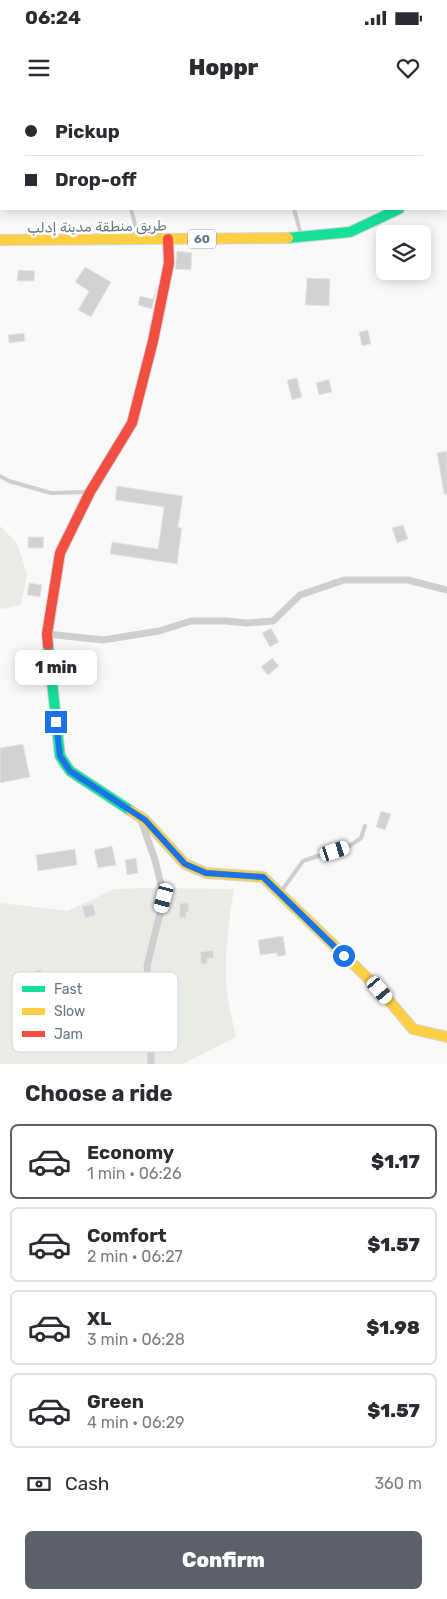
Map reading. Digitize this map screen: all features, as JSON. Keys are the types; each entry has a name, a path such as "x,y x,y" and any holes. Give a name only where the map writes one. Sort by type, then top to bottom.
{"street":[{"name":"طريق منطقة مدينة إدلب","path":"0,240 302,237 350,232 397,210"},
{"path":"168,239 169,263 153,341 132,423 90,492 60,553 46,634 60,756 70,771 145,820 185,864 206,873 263,877 380,990 413,1029 447,1037"},
{"path":"46,634 103,640 159,631 190,621 248,623 273,621 300,595 344,580 408,580 447,590"},
{"path":"140,817 155,860 164,898 147,966 148,972"}],"lane":[{"path":"131,210 135,224 131,240"},
{"path":"294,210 302,237"},
{"path":"0,476 9,481 50,493 90,492"},
{"path":"280,893 302,861 351,846 361,838 365,826"}],"shaded area":[{"path":"0,526 17,543 27,575 21,605 2,609 0,608"},
{"path":"114,889 234,889 226,957 226,981 236,1037 183,1064 0,1064 0,903 68,911"}],"building":[{"path":"177,251 192,253 191,270 175,269"},
{"path":"85,267 111,282 91,317 78,310 89,291 75,282"},
{"path":"18,270 35,271 34,281 17,281"},
{"path":"307,278 330,279 329,306 305,305"},
{"path":"157,287 152,309 138,305 140,296 153,299"},
{"path":"368,330 371,344 362,346 359,332"},
{"path":"24,333 25,341 9,343 8,335"},
{"path":"297,378 302,397 292,400 287,380"},
{"path":"329,379 332,392 319,395 316,383"},
{"path":"447,451 447,494 444,494 437,453"},
{"path":"117,486 183,496 178,527 182,528 177,564 110,554 112,542 158,549 164,507 115,500"},
{"path":"403,525 408,539 397,543 392,528"},
{"path":"28,537 44,537 43,548 28,548"},
{"path":"29,583 42,585 40,597 27,595"},
{"path":"271,628 279,642 270,647 262,633"},
{"path":"272,658 279,666 268,675 261,667"},
{"path":"23,744 30,777 0,783 0,748"},
{"path":"381,811 391,814 385,830 376,827"},
{"path":"112,846 116,865 98,868 94,850"},
{"path":"75,849 77,865 38,871 36,855"},
{"path":"136,858 138,873 127,875 125,860"},
{"path":"180,903 189,903 189,912 186,912 186,918 179,918"},
{"path":"93,904 96,915 85,918 82,906"},
{"path":"283,936 286,955 277,957 277,953 260,955 258,940"},
{"path":"213,950 214,958 207,959 207,964 201,964 200,952"},
{"path":"41,969 42,972 31,972"}],"traffic: fast":[{"path":"288,238 350,232 397,210"},
{"path":"48,645 60,756 70,771 131,811"}],"traffic: slow":[{"path":"0,240 288,238"},
{"path":"131,811 145,820 185,864 206,873 263,877 380,990 413,1029 447,1037"}],"traffic: jam":[{"path":"48,645 47,634 60,553 90,492 132,423 153,341 169,263 168,239"}],"route":[{"path":"56,722 60,756 70,771 145,820 185,864 206,873 263,877 344,956"}]}
